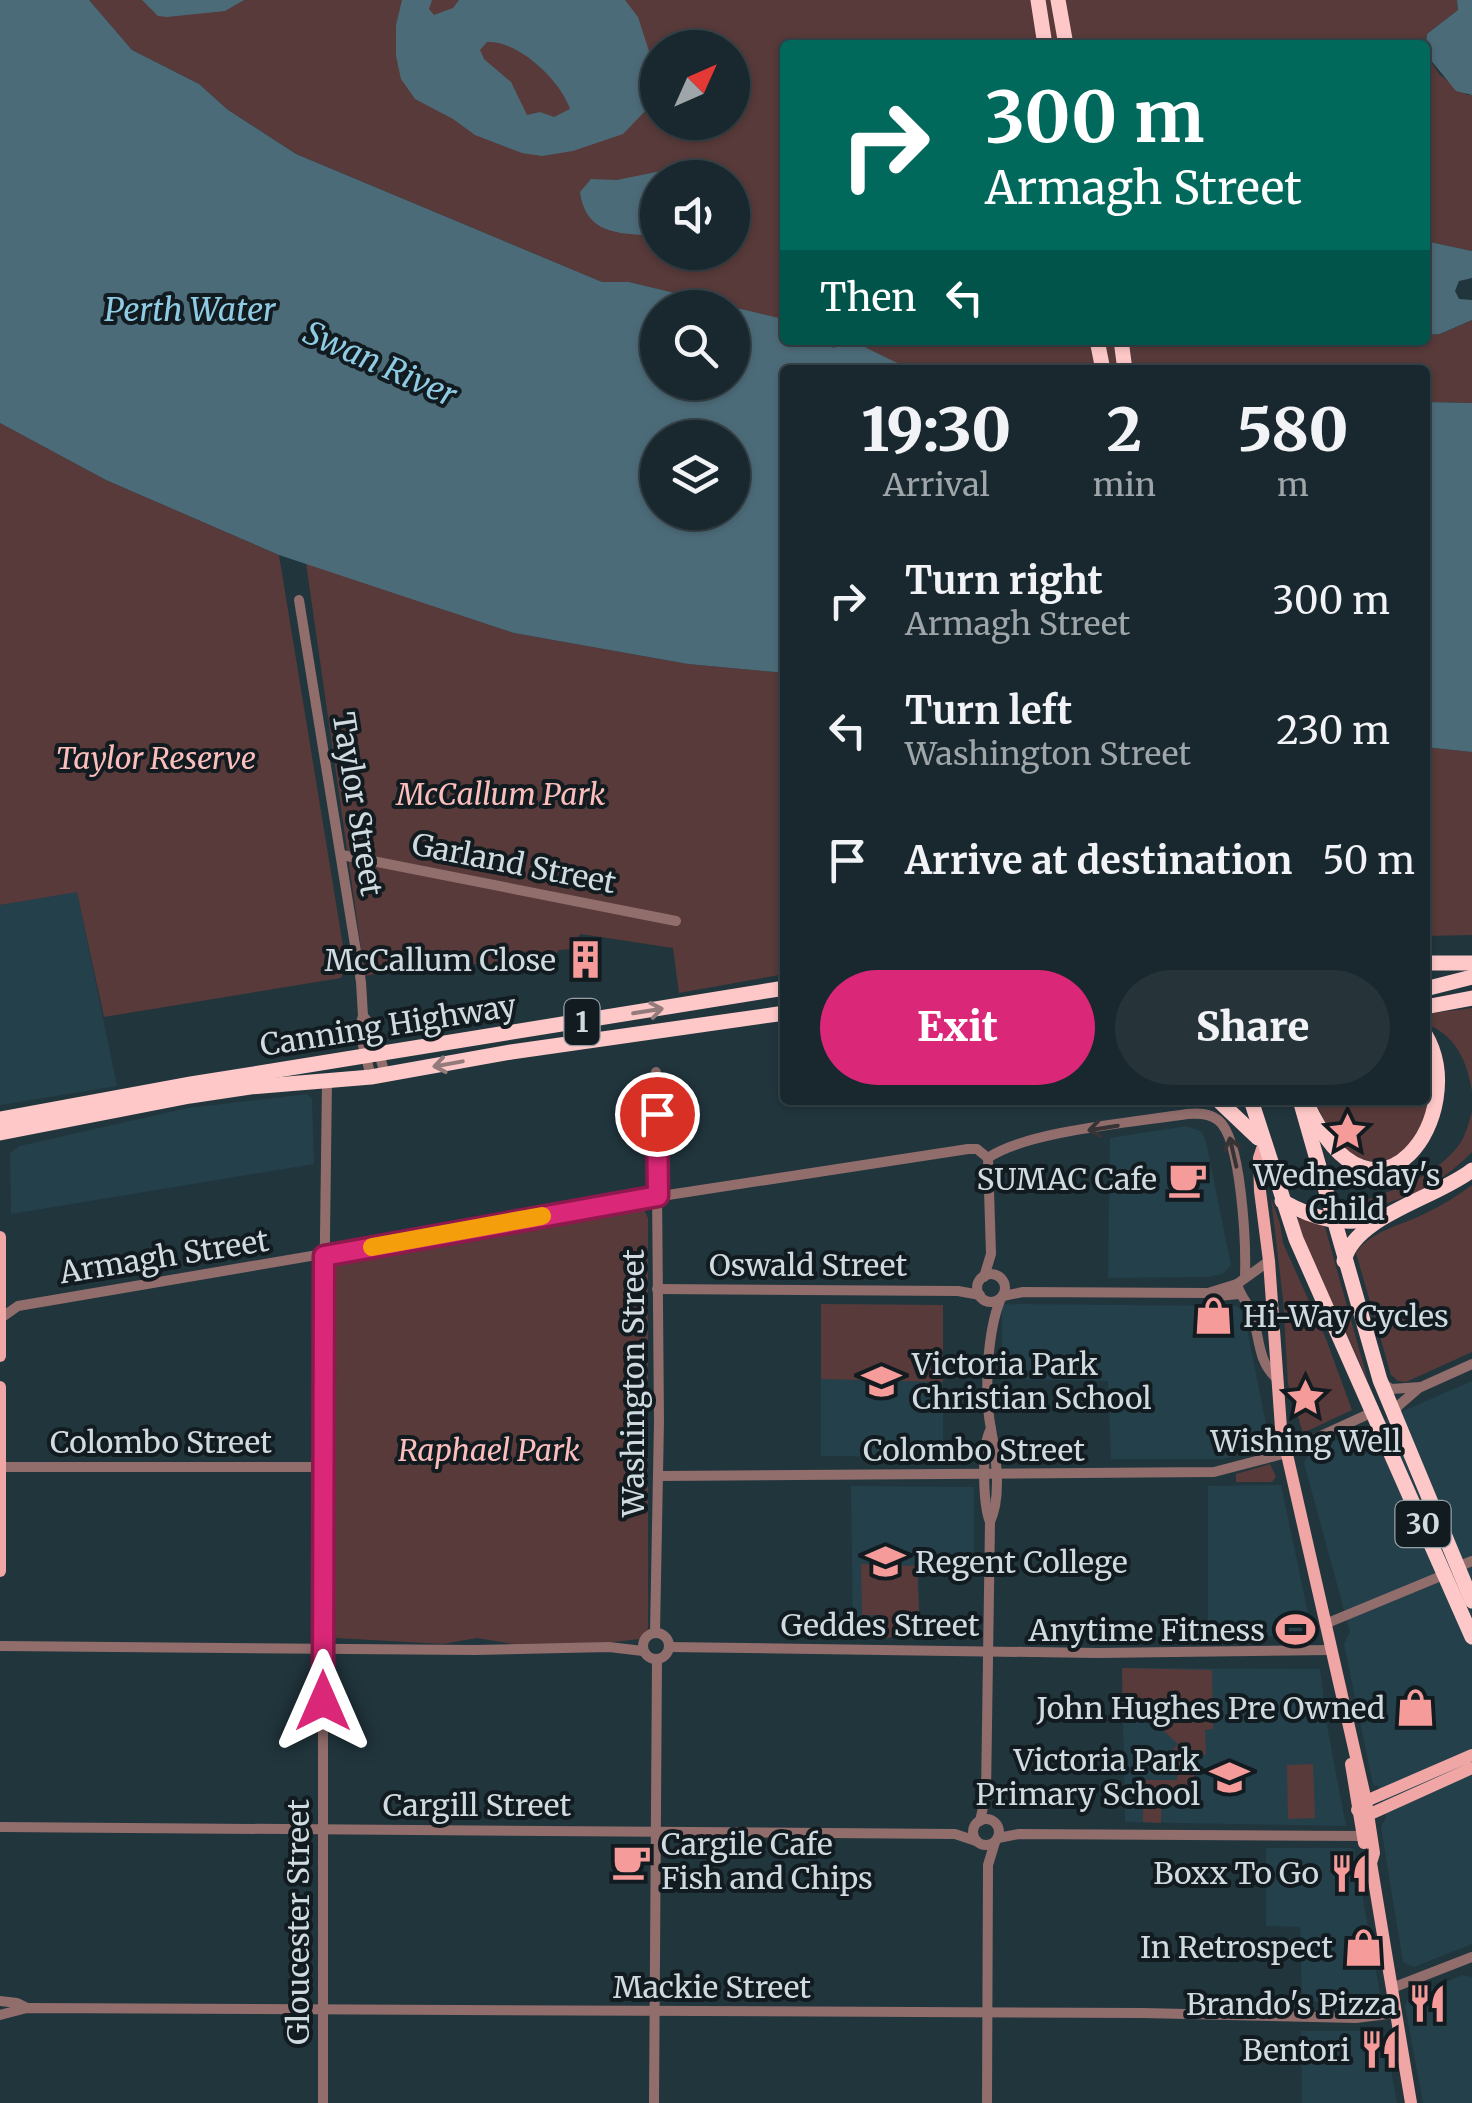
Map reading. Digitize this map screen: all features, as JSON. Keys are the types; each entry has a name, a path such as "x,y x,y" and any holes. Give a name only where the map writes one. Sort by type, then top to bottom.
{"highway":[{"path":"1038,0 1044,40"},
{"path":"1058,0 1065,40"},
{"path":"1430,963 1472,963"},
{"path":"1430,988 1472,977"},
{"name":"Canning Highway","path":"0,1119 780,989"},
{"path":"1430,1005 1472,998"},
{"name":"Canning Highway","path":"0,1134 190,1096 378,1076 641,1032 780,1014"},
{"path":"1430,1038 1454,1070"},
{"path":"1224,1105 1264,1146"},
{"path":"1252,1105 1282,1201 1333,1223 1382,1219"},
{"path":"1303,1105 1333,1223"},
{"path":"1305,1105 1333,1147 1360,1165 1387,1170 1403,1168 1430,1154"},
{"path":"1344,1261 1347,1247 1354,1239 1382,1219 1472,1170"},
{"name":"30","path":"1282,1201 1373,1412 1458,1567 1472,1636"},
{"name":"30","path":"1333,1223 1393,1418 1472,1600"}],"main road":[{"path":"1264,1146 1260,1191 1286,1450 1352,1748 1350,1769 1374,1853 1371,1863"},
{"path":"0,1236 0,1356"},
{"path":"0,1386 0,1571"},
{"path":"1364,1809 1472,1755"},
{"path":"1364,1809 1472,1768"},
{"path":"1364,1809 1362,1836 1371,1863 1411,2103"}],"street":[{"name":"Taylor Street","path":"300,600 342,855 364,1016 359,1029 378,1076"},
{"name":"Garland Street","path":"342,855 676,921"},
{"name":"Washington Street","path":"648,1641 658,1476 656,1072"},
{"name":"Gloucester Street","path":"323,2103 322,1467 328,1081"},
{"name":"Armagh Street","path":"1,1318 18,1306 658,1196 968,1149 976,1149 988,1158 1027,1140 1200,1113 1218,1120 1230,1137 1242,1208 1240,1285"},
{"path":"988,1158 991,1254 1001,1278 1002,1297 991,1322"},
{"path":"988,1865 977,1824 986,1794 990,1522 994,1512 990,1475 995,1440 990,1428 991,1322 982,1298 981,1280 991,1254"},
{"path":"1002,1297 1023,1292 1218,1296 1240,1285 1269,1262"},
{"path":"1001,1278 1023,1292"},
{"name":"Oswald Street","path":"958,1291 981,1280 1001,1278"},
{"path":"1240,1285 1251,1310 1264,1366 1276,1378"},
{"name":"Oswald Street","path":"657,1289 958,1291 991,1302 1002,1297"},
{"path":"2,1297 18,1306"},
{"path":"1393,1418 1398,1406 1421,1387 1472,1364"},
{"path":"1380,1380 1391,1389 1421,1387"},
{"name":"Colombo Street","path":"658,1476 1214,1472 1286,1450 1373,1412"},
{"name":"Colombo Street","path":"1,1467 322,1467"},
{"path":"1325,1624 1458,1567"},
{"path":"0,1646 609,1647 665,1637 669,1647 664,1657 656,1660"},
{"path":"648,1641 656,1660 654,2103"},
{"name":"Geddes Street","path":"669,1647 1330,1650"},
{"path":"986,1794 996,1840 988,1865 987,2103"},
{"path":"977,1824 995,1824 1018,1834"},
{"name":"Cargill Street","path":"955,1834 977,1824"},
{"name":"Cargill Street","path":"0,1827 955,1834 979,1843"},
{"path":"979,1843 1018,1834 1362,1836"},
{"path":"1392,1988 1472,1957"},
{"name":"Mackie Street","path":"0,2001 26,2008"},
{"name":"Mackie Street","path":"0,2015 26,2008 1356,2018 1396,2013"}],"shaded area":[{"path":"77,891 117,1086 0,1105 0,905"},
{"path":"307,1094 312,1098 314,1164 11,1214 10,1153 19,1146 188,1108"},
{"path":"1187,1126 1202,1132 1206,1142 1231,1265 1222,1274 1209,1277 1108,1278 1110,1138"},
{"name":"Victoria Park Christian School","path":"821,1304 943,1305 943,1457 821,1456"},
{"path":"1002,1304 1237,1306 1244,1313 1270,1445 1223,1459 1111,1459 1108,1381 1002,1379"},
{"path":"1472,1381 1472,1944 1414,1967 1403,1962 1381,1827 1386,1817 1378,1786 1373,1785 1344,1644 1350,1632 1304,1463 1309,1452"},
{"path":"1281,1485 1312,1632 1309,1637 1208,1635 1208,1486"},
{"name":"Regent College","path":"851,1486 974,1487 974,1561 918,1561 920,1635 853,1638"},
{"name":"Victoria Park Primary School","path":"1122,1668 1320,1669 1346,1826 1125,1822"},
{"path":"1266,1848 1351,1848 1381,1999 1302,2002 1300,1927 1266,1926"},
{"path":"1462,1975 1472,1977 1472,2103 1423,2103 1405,2006 1407,1999"},
{"path":"1301,2031 1384,2031 1397,2103 1302,2103"}],"green space":[{"path":"89,0 1457,0 1458,10 1427,34 1426,40 780,40 780,319 750,311 750,290 662,290 629,282 602,282 296,154 228,110 199,84 132,50"},
{"path":"1430,60 1440,75 1472,95 1472,251 1430,242"},
{"path":"1472,320 1472,403 1430,402 1430,365 897,365 869,351 830,345 1430,345 1430,335"},
{"name":"Taylor Reserve","path":"0,423 106,480 279,555 346,964 341,978 104,1017 77,892 0,905"},
{"name":"McCallum Park","path":"306,563 514,633 688,664 780,673 780,975 679,993 673,948 581,934 571,949 559,950 551,961 436,964 365,976"},
{"path":"1430,748 1472,752 1472,935 1430,936"},
{"path":"1472,1008 1472,1092 1458,1050 1444,1034 1430,1026 1430,1013"},
{"path":"1430,1058 1436,1073 1435,1102 1425,1129 1408,1149 1385,1161 1361,1158 1337,1140 1318,1105 1430,1105"},
{"path":"1472,1112 1472,1152 1459,1165 1415,1192 1348,1212 1346,1206 1409,1183 1438,1166 1461,1142"},
{"path":"1472,1185 1472,1352 1406,1382 1398,1381 1391,1375 1356,1253 1369,1239 1430,1211"},
{"path":"1271,1198 1283,1243 1326,1339 1352,1410 1303,1433 1288,1384"},
{"name":"Raphael Park","path":"643,1208 648,1218 648,1629 639,1639 606,1643 513,1644 477,1638 443,1644 335,1638 328,1629 332,1267 343,1258"},
{"path":"1294,1218 1325,1227 1368,1381"},
{"path":"821,1304 943,1305 943,1382 821,1379"},
{"path":"1270,1464 1276,1477 1272,1482 1236,1482 1236,1474"},
{"path":"861,1564 917,1566 920,1635 883,1638 883,1615 862,1615"},
{"path":"1122,1668 1212,1670 1213,1729 1205,1730 1206,1755 1198,1754 1194,1778 1197,1789 1162,1789 1161,1823 1143,1822 1143,1780 1177,1780 1178,1760 1172,1760 1169,1754 1178,1744 1153,1721 1123,1721"},
{"path":"1313,1764 1315,1818 1288,1819 1287,1765"}],"water":[{"name":"Perth Water","path":"0,0 89,0 132,50 199,84 228,110 296,154 602,282 629,282 662,290 640,290 640,400 750,400 750,311 780,318 780,345 859,345 905,365 780,365 780,673 688,664 514,633 279,555 106,480 0,423"},
{"path":"142,0 244,0 225,11 167,17 158,16"},
{"path":"402,0 432,0 429,9 434,15 453,8 459,0 625,0 642,30 640,116 623,134 573,151 542,156 522,153 475,135 415,99 401,79 396,25","holes":["487,42 512,48 548,75 570,109 554,117 540,112 527,115 511,82 484,59 480,50"]},
{"path":"1457,0 1472,0 1472,95 1456,91 1430,59 1430,40 1426,40 1427,34 1458,10"},
{"path":"640,175 640,235 601,227 587,214 580,192 591,179"},
{"path":"1430,242 1472,251 1472,278 1459,281 1455,291 1459,299 1472,300 1472,320 1430,335"},
{"path":"1430,402 1472,403 1472,752 1430,748"}],"slow traffic":[{"path":"372,1247 542,1216"}],"place":[{"name":"McCallum Close","path":"586,960"},
{"name":"Wednesday's Child","path":"1347,1131"},
{"name":"SUMAC Cafe","path":"1187,1179"},
{"name":"Hi-Way Cycles","path":"1213,1316"},
{"name":"Victoria Park Christian School","path":"882,1381"},
{"name":"Wishing Well","path":"1306,1397"},
{"name":"Regent College","path":"885,1562"},
{"name":"Anytime Fitness","path":"1295,1630"},
{"name":"John Hughes Pre Owned","path":"1415,1708"},
{"name":"Victoria Park Primary School","path":"1230,1777"},
{"name":"Cargile Cafe Fish and Chips","path":"631,1861"},
{"name":"Boxx To Go","path":"1349,1873"},
{"name":"In Retrospect","path":"1363,1947"},
{"name":"Brando's Pizza","path":"1427,2004"},
{"name":"Bentori","path":"1380,2050"}],"route":[{"path":"323,1701 324,1256 658,1196 657,1114"}],"water label":[{"name":"Swan River","path":"380,364"}]}
